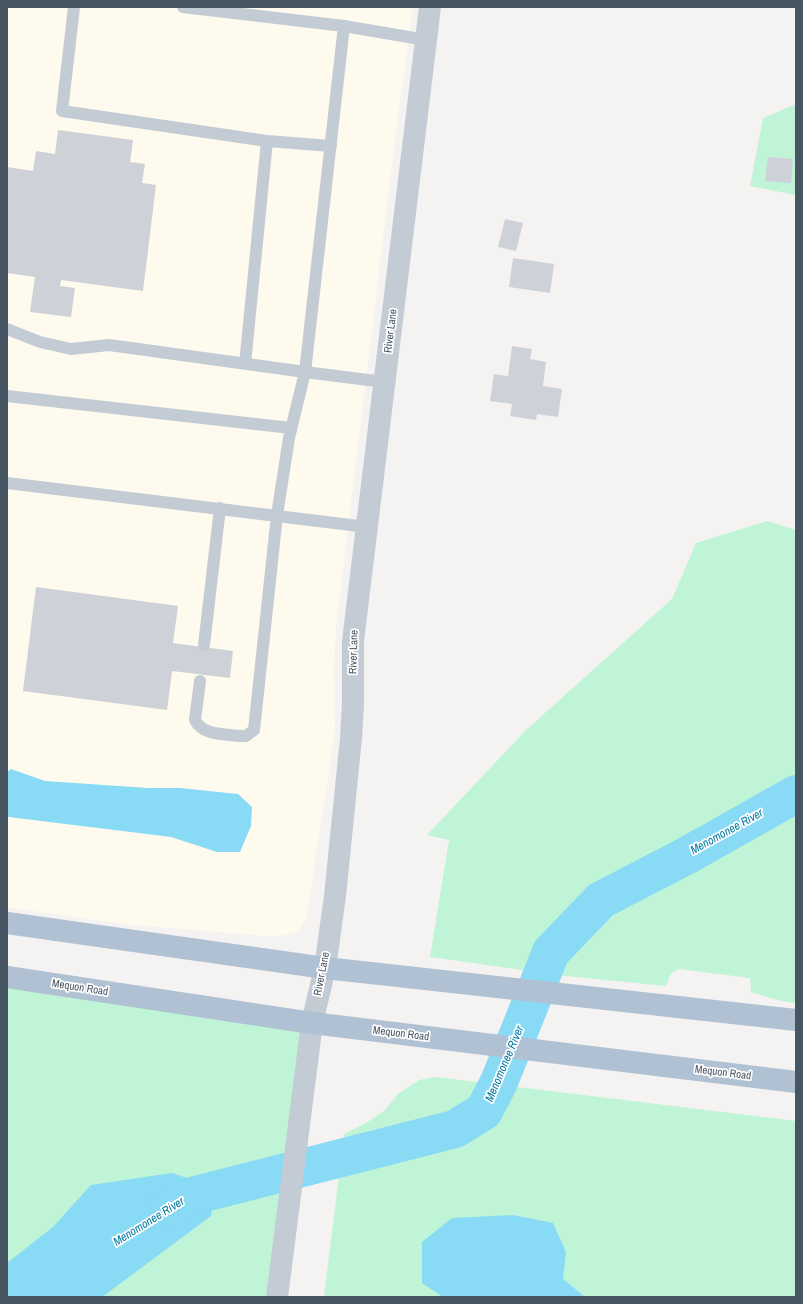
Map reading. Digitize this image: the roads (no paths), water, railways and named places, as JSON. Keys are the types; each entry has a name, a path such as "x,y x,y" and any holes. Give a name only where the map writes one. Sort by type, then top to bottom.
{"main road":[{"path":"7,922 325,968 796,1020"},
{"name":"Mequon Road","path":"7,977 312,1023 796,1082"}],"street":[{"name":"River Lane","path":"277,1297 312,1023 325,968 335,896 353,703 353,641 430,7"}],"lane":[{"path":"74,7 62,111 267,141 331,146"},
{"path":"183,7 344,26 426,40"},
{"path":"200,681 195,720 198,726 205,731 241,736 246,736 254,730 277,515 291,428 305,372 344,26"},
{"path":"245,364 267,141"},
{"path":"7,329 40,342 71,349 109,345 384,382"},
{"path":"7,396 291,428"},
{"path":"7,483 367,526"},
{"path":"204,645 220,508"}],"water":[{"path":"11,769 45,781 148,788 180,788 238,794 252,807 251,826 240,852 217,852 171,837 9,817 7,816 7,772"},
{"path":"172,1173 214,1187 211,1216 102,1297 7,1297 7,1263 53,1227 91,1185"},
{"path":"513,1215 553,1223 566,1252 563,1279 585,1297 443,1297 422,1283 422,1242 452,1218"}],"waterway":[{"name":"Menomonee River","path":"167,1210 188,1197 455,1129 484,1111 499,1082 551,952 601,900 686,856 796,794"}]}
